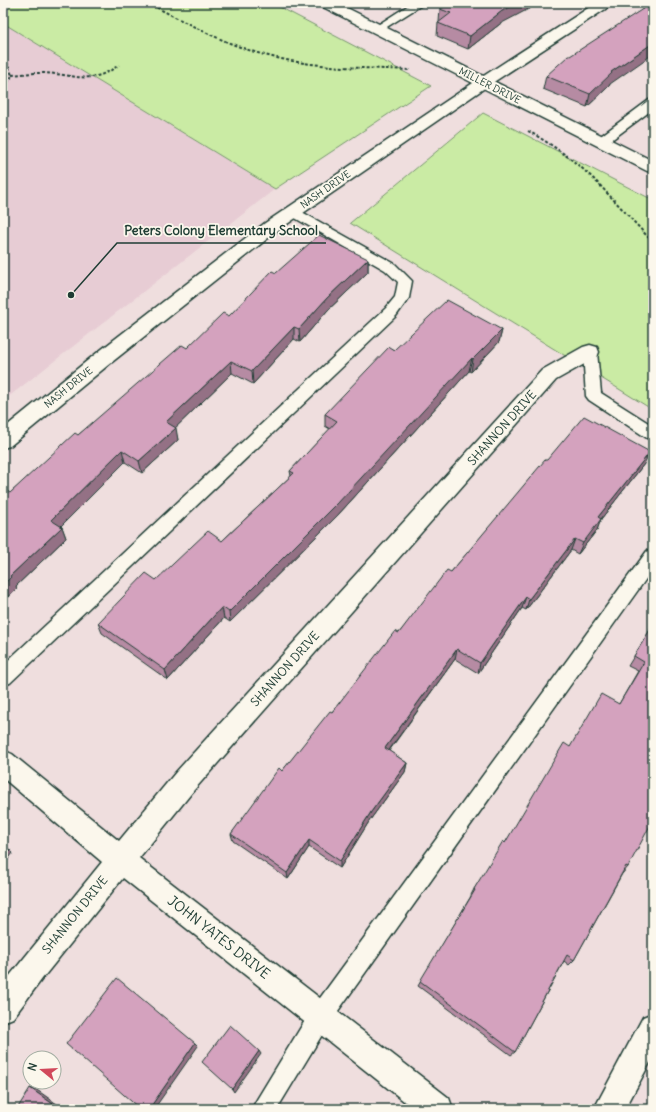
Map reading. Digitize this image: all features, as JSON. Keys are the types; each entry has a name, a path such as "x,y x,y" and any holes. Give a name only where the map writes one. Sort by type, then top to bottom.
{"street":[{"name":"MILLER DRIVE","path":"326,3 653,167"},
{"name":"NASH DRIVE","path":"3,440 100,361 293,212 484,82 604,3"},
{"name":"SHANNON DRIVE","path":"3,1008 32,969 120,859 185,781 549,375 590,352"},
{"name":"JOHN YATES DRIVE","path":"3,762 120,859 438,1109"},
{"path":"609,1109 653,1027"}],"lane":[{"path":"378,28 420,3"},
{"path":"602,141 653,103"},
{"path":"3,677 392,312 402,298 405,281 390,267 293,212"},
{"path":"590,352 594,396 653,434"},
{"path":"264,1109 320,1017 653,556"}],"path":[{"path":"148,3 221,39 267,56 295,62 413,71"},
{"path":"3,53 12,75 10,80 3,84"},
{"path":"12,75 41,73 88,78 97,77 108,73 119,65"},
{"path":"526,130 551,144 585,171 607,192 630,219 653,242"}],"shaded area":[{"path":"3,23 275,189 3,401"}],"green space":[{"path":"3,3 272,3 431,86 275,189 3,23"},
{"path":"483,113 653,200 653,410 350,223"}],"building":[{"path":"451,3 517,3 502,11 470,36 438,23 451,13 440,9"},
{"path":"652,3 653,43 611,72 612,73 590,94 546,76 568,56"},
{"path":"319,235 368,259 327,298 299,329 294,327 252,371 231,361 166,422 176,428 139,461 122,450 51,520 62,527 10,576 11,577 3,585 3,492 6,490 10,493 75,433 78,435 182,345 187,348 223,313 229,316 272,271 276,273"},
{"path":"447,300 502,330 473,359 472,358 337,504 229,612 222,607 165,670 98,623 146,573 156,580 208,531 222,541 294,473 290,471 337,421 325,414 389,347 394,350"},
{"path":"584,416 650,452 598,517 601,519 583,543 575,539 529,599 526,597 480,663 457,649 385,748 407,763 371,812 340,861 309,840 287,873 231,834 279,768 282,771 330,711 332,712 395,631 399,633 447,570 451,572"},
{"path":"653,625 653,820 628,867 626,866 574,960 567,955 515,1052 420,981 503,841 505,843 564,743 570,747 601,694 619,704 644,662 634,656"},
{"path":"117,978 195,1043 149,1109 140,1109 66,1044"},
{"path":"230,1025 259,1051 232,1089 202,1062"},
{"path":"29,1090 33,1090 60,1109 17,1109"}],"place":[{"name":"Peters Colony Elementary School","path":"71,295"}]}
